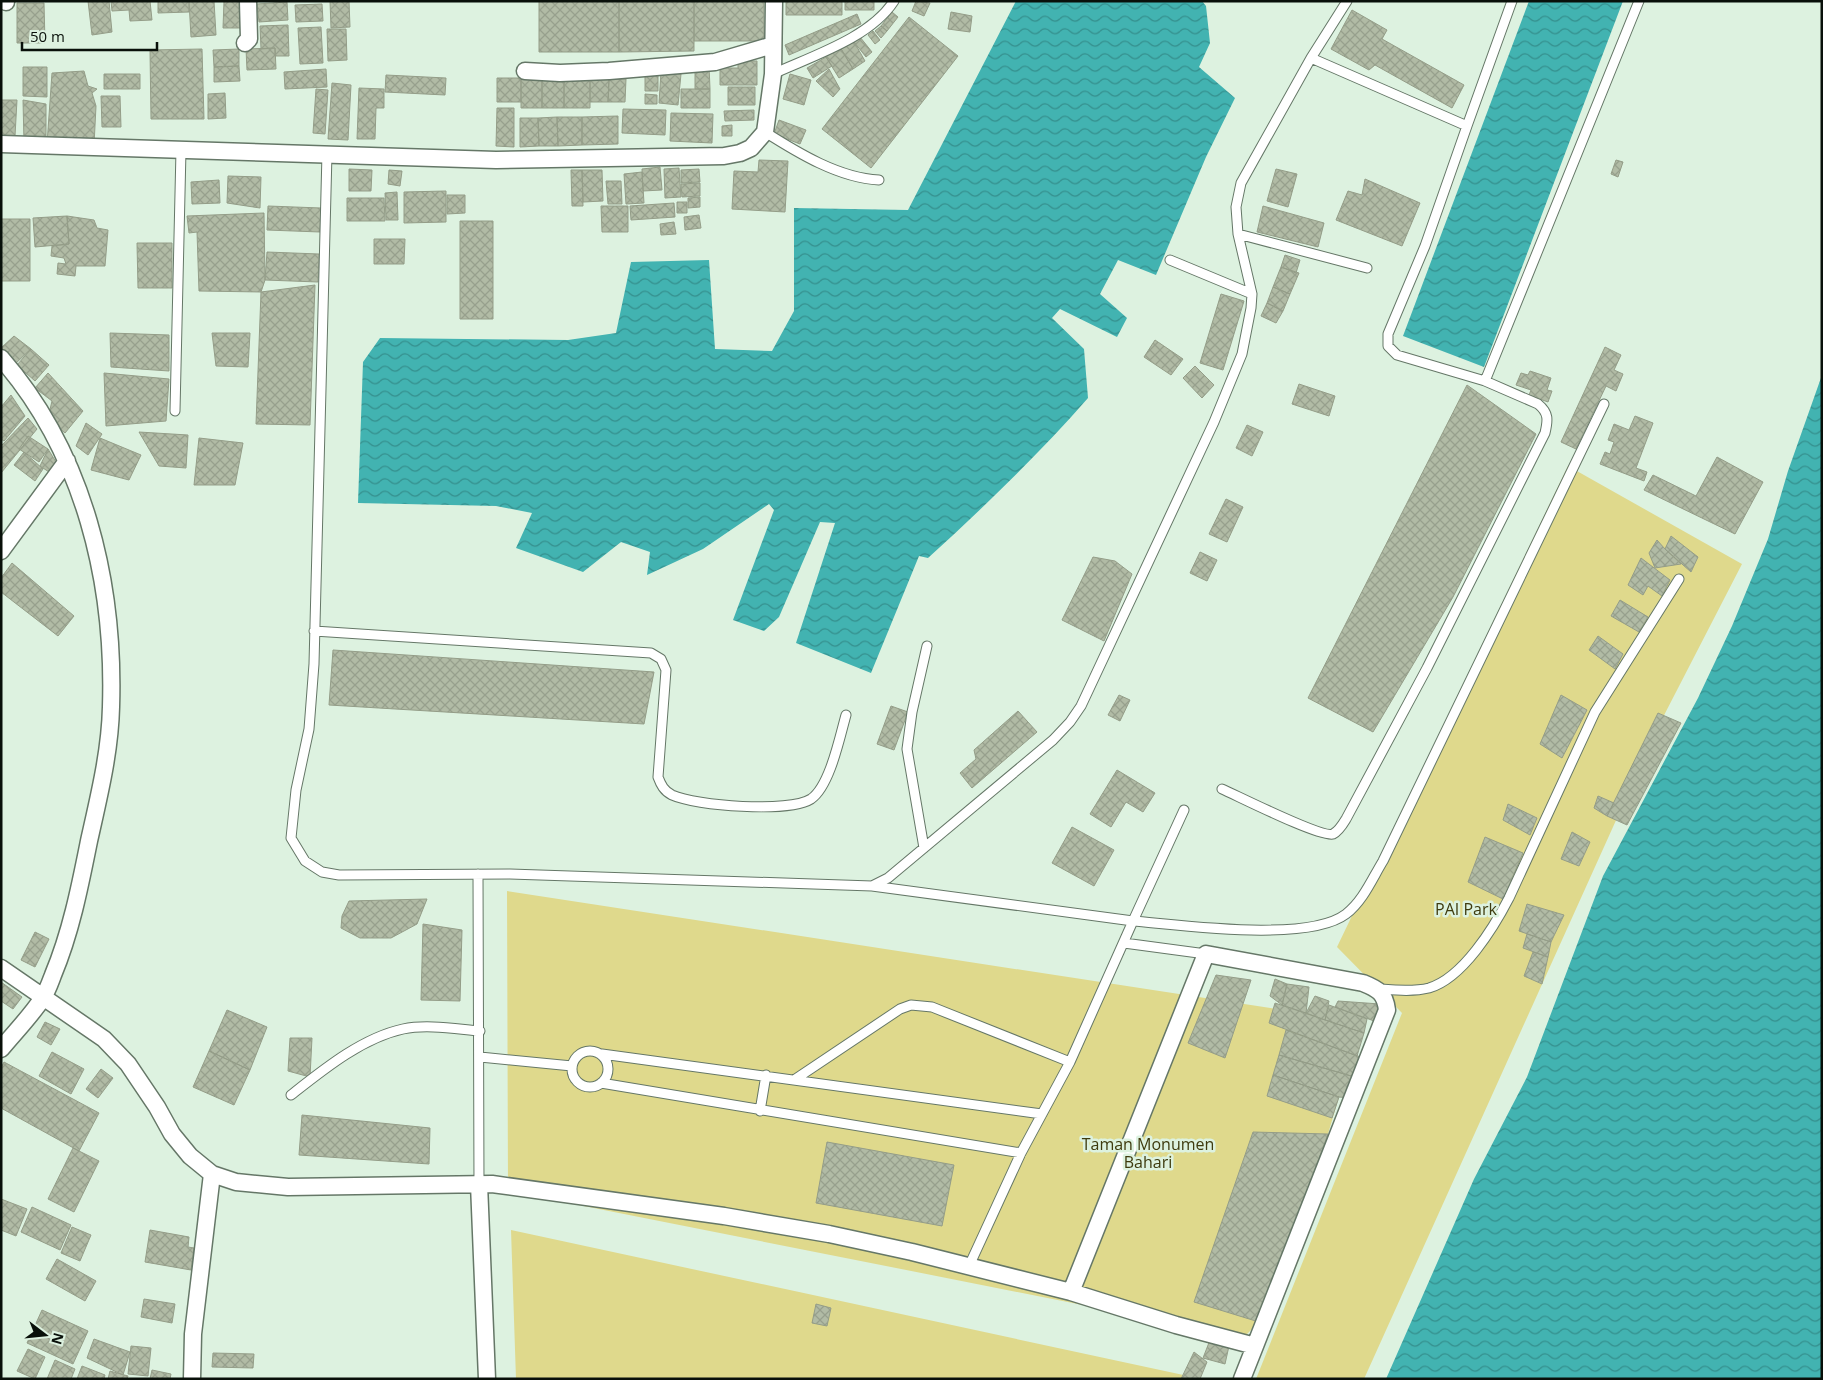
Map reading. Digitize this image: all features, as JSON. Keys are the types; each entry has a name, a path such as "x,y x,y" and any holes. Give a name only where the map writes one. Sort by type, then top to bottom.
{"street":[{"path":"245,43 249,39 248,1"},
{"path":"1,144 327,153 496,160 724,156 740,153 751,148 766,132 773,74 774,1"},
{"path":"525,71 560,73 609,71 715,62 773,45"},
{"path":"1,358 45,419 68,461 92,530 103,576 111,670 111,707 106,763 75,909 64,949 43,998 1,1049"},
{"path":"1,551 68,461"},
{"path":"1071,1292 1206,954 1347,979 1378,989 1386,999 1388,1010 1242,1379"},
{"path":"1,968 104,1039 117,1051 147,1091 172,1134 190,1156 212,1174 236,1182 288,1187 479,1184 531,1188 724,1216 829,1234 969,1266 1071,1292 1176,1325 1255,1346"},
{"path":"192,1379 193,1334 212,1174"},
{"path":"479,1184 487,1379"}],"lane":[{"path":"773,74 863,32 878,20 894,1"},
{"path":"872,886 888,878 1054,740 1081,706 1214,422 1242,354 1249,322 1252,294 1238,234 1236,207 1241,183 1310,58 1347,1"},
{"path":"1222,789 1297,823 1327,834 1334,833 1346,820 1427,668 1545,433 1548,418 1545,410 1538,404 1485,381 1397,355 1388,346 1388,334 1425,246 1512,1"},
{"path":"1485,381 1639,1"},
{"path":"1310,58 1467,126"},
{"path":"766,132 842,172 864,179 879,180"},
{"path":"175,411 181,150"},
{"path":"327,153 312,704 292,818 291,838 305,861 322,872 339,875 478,874 872,886 1134,921 1223,928 1295,928 1321,925 1345,915 1359,900 1383,861 1604,404"},
{"path":"1238,234 1367,268"},
{"path":"1170,260 1252,294"},
{"path":"1378,989 1429,988 1444,980 1479,948 1494,928 1595,712 1679,579"},
{"path":"314,631 652,652 661,659 666,670 658,777 667,792 674,796 746,807 798,803 811,799 821,788 846,715"},
{"path":"924,848 908,749 912,712 927,646"},
{"path":"969,1266 1021,1153 1070,1062 1184,810"},
{"path":"478,874 479,1184"},
{"path":"1124,943 1206,954"},
{"path":"794,1080 900,1009 911,1004 932,1007 1070,1062"},
{"path":"291,1095 326,1068 381,1035 405,1029 426,1027 480,1031"},
{"path":"602,1054 607,1061 608,1069 607,1077 602,1083 594,1086 585,1086 578,1082 573,1075 572,1066 576,1058 583,1052 593,1051 602,1054 1042,1114"},
{"path":"480,1057 572,1066"},
{"path":"760,1111 766,1075"},
{"path":"602,1083 760,1111 1021,1153"}],"green space":[{"name":"PAI Park","path":"1568,466 1742,564 1659,725 1364,1379 1256,1379 1402,1013 1337,947"},
{"name":"Taman Monumen Bahari","path":"507,891 1361,1022 1328,1134 1259,1322 1244,1337 508,1191"},
{"path":"511,1230 1202,1379 516,1379"}],"water":[{"path":"1016,1 1202,1 1206,6 1210,43 1199,67 1235,98 1206,157 1156,275 1118,260 1100,294 1127,318 1117,337 1060,309 1052,318 1084,349 1088,398 970,520 928,558 919,556 871,673 796,643 835,523 820,522 779,617 764,631 733,620 774,510 769,504 703,549 647,575 650,552 621,542 583,572 516,548 532,513 496,506 358,503 363,362 380,338 568,340 616,333 631,262 709,260 715,349 772,351 794,311 794,208 908,210"},
{"path":"1529,1 1623,1 1484,367 1403,336"},
{"path":"1822,375 1822,1379 1386,1379 1474,1179 1527,1077 1603,876 1698,698 1732,626 1768,539 1788,471"}],"building":[{"path":"88,1 109,1 112,32 92,35"},
{"path":"111,1 150,1 152,20 130,21 129,10 112,11"},
{"path":"158,1 189,1 189,12 158,13"},
{"path":"189,1 214,1 216,35 191,37"},
{"path":"224,1 243,1 243,28 223,28"},
{"path":"330,1 349,1 350,27 331,28"},
{"path":"539,1 619,1 619,52 539,52"},
{"path":"619,1 694,1 694,51 619,52"},
{"path":"694,1 764,1 764,41 694,41"},
{"path":"786,1 842,1 842,15 786,15"},
{"path":"845,1 874,1 874,10 845,10"},
{"path":"916,1 930,3 924,16 912,11"},
{"path":"287,2 288,20 259,22 257,4"},
{"path":"17,3 44,3 45,43 17,43"},
{"path":"322,4 323,21 296,22 295,5"},
{"path":"1352,10 1387,30 1382,39 1464,85 1452,108 1375,65 1369,70 1331,49"},
{"path":"892,12 898,17 887,31 881,26"},
{"path":"951,12 972,16 970,32 948,29"},
{"path":"857,14 861,24 789,55 785,45"},
{"path":"909,17 958,56 871,168 822,129"},
{"path":"288,25 289,56 275,56 275,48 261,49 260,26"},
{"path":"881,26 887,31 881,38 875,31"},
{"path":"321,27 323,63 300,64 298,28"},
{"path":"327,29 346,29 347,60 328,61"},
{"path":"873,31 880,40 875,44 868,35"},
{"path":"860,37 872,52 866,57 854,42"},
{"path":"853,40 865,61 853,69 840,47"},
{"path":"840,47 853,69 839,78 826,57"},
{"path":"275,48 276,69 247,70 246,49"},
{"path":"202,49 204,119 151,119 150,50"},
{"path":"239,49 239,66 214,67 213,50"},
{"path":"826,57 832,66 813,78 807,68"},
{"path":"738,61 757,61 757,85 720,85 720,68 738,68"},
{"path":"239,66 240,81 214,82 214,67"},
{"path":"709,66 710,89 695,89 695,67"},
{"path":"23,67 47,67 47,97 23,96"},
{"path":"326,69 327,87 285,89 284,72"},
{"path":"829,69 840,89 833,97 816,81"},
{"path":"84,71 88,86 97,89 92,93 96,106 94,145 47,144 52,73"},
{"path":"661,72 681,74 678,105 659,103"},
{"path":"104,74 140,74 140,89 104,89"},
{"path":"790,74 811,80 804,105 783,99"},
{"path":"386,75 446,78 445,95 385,92"},
{"path":"645,75 658,75 658,91 645,91"},
{"path":"497,78 521,78 521,102 497,102"},
{"path":"521,78 542,78 542,108 521,108"},
{"path":"542,78 564,78 564,108 542,108"},
{"path":"564,78 590,79 590,108 564,108"},
{"path":"590,79 609,79 608,102 590,102"},
{"path":"609,79 626,79 625,102 608,102"},
{"path":"332,83 351,85 348,140 328,139"},
{"path":"728,87 755,87 755,105 728,105"},
{"path":"359,88 384,89 384,108 376,108 375,139 357,139"},
{"path":"316,89 328,90 325,134 313,133"},
{"path":"681,89 710,89 710,108 681,108"},
{"path":"225,93 226,118 208,119 208,94"},
{"path":"645,94 657,95 657,104 645,104"},
{"path":"101,96 120,96 121,127 102,127"},
{"path":"1,100 17,100 15,136 1,136"},
{"path":"23,100 46,104 46,139 24,143"},
{"path":"497,108 514,108 514,147 496,146"},
{"path":"623,109 666,110 665,135 622,133"},
{"path":"754,110 754,120 725,121 724,111"},
{"path":"671,113 713,114 712,143 670,141"},
{"path":"618,116 618,144 582,145 582,117"},
{"path":"557,117 582,117 582,145 558,146"},
{"path":"557,117 558,146 539,146 538,118"},
{"path":"520,118 538,118 539,146 520,147"},
{"path":"779,120 806,130 800,144 774,134"},
{"path":"732,125 732,136 722,136 722,126"},
{"path":"759,160 788,161 785,212 732,209 734,171 758,172"},
{"path":"1616,160 1623,162 1618,177 1611,174"},
{"path":"660,167 662,190 643,191 642,169"},
{"path":"679,168 681,197 665,198 664,169"},
{"path":"349,169 372,170 371,191 349,191"},
{"path":"699,169 700,182 681,183 681,170"},
{"path":"1276,169 1297,174 1288,207 1267,201"},
{"path":"389,170 402,171 400,186 388,184"},
{"path":"571,170 582,170 583,206 572,206"},
{"path":"582,170 602,170 603,201 583,202"},
{"path":"642,172 644,203 626,204 624,174"},
{"path":"228,176 261,177 260,208 227,203"},
{"path":"1365,179 1420,203 1402,246 1336,220 1348,191 1362,195"},
{"path":"219,180 220,203 192,204 191,182"},
{"path":"606,181 621,181 622,204 608,204"},
{"path":"700,183 700,196 682,197 681,184"},
{"path":"446,191 446,222 404,223 404,192"},
{"path":"397,192 398,220 386,220 385,193"},
{"path":"447,195 465,195 465,213 447,214"},
{"path":"700,197 700,207 688,208 688,198"},
{"path":"347,198 384,198 385,221 347,221"},
{"path":"677,202 687,202 687,213 677,213"},
{"path":"674,203 675,217 631,220 630,206"},
{"path":"268,206 321,208 320,232 267,230"},
{"path":"601,206 628,206 628,232 602,232"},
{"path":"1263,206 1324,223 1318,247 1257,232"},
{"path":"264,213 265,280 261,292 199,291 197,232 189,233 187,216"},
{"path":"699,215 701,228 685,230 684,217"},
{"path":"67,216 69,244 35,247 33,218"},
{"path":"67,216 94,220 97,228 108,230 105,266 76,266 75,276 57,274 58,263 66,264 64,258 51,256 52,246 69,244"},
{"path":"1,219 30,219 30,281 1,281"},
{"path":"460,221 493,221 493,319 460,319"},
{"path":"674,222 676,234 661,235 660,224"},
{"path":"374,239 405,239 404,264 374,264"},
{"path":"137,243 172,243 172,288 138,288"},
{"path":"267,252 319,254 318,282 265,280"},
{"path":"1285,255 1300,260 1296,273 1281,267"},
{"path":"1281,267 1299,273 1290,294 1273,287"},
{"path":"315,285 310,425 256,424 261,292"},
{"path":"1273,287 1290,294 1283,311 1267,303"},
{"path":"1221,294 1244,301 1223,370 1200,363"},
{"path":"1267,303 1283,311 1276,323 1261,316"},
{"path":"110,333 169,335 169,371 111,367"},
{"path":"212,333 250,333 248,367 216,366"},
{"path":"14,336 31,349 14,365 1,348"},
{"path":"1155,340 1183,359 1171,375 1144,357"},
{"path":"1605,347 1621,355 1614,370 1623,374 1616,391 1606,386 1576,449 1561,442"},
{"path":"31,349 49,365 35,381 17,365"},
{"path":"1195,366 1214,385 1202,398 1183,378"},
{"path":"1530,371 1551,378 1547,390 1552,391 1548,402 1529,395 1531,390 1516,385 1521,373 1528,375"},
{"path":"48,373 83,411 65,433 48,418 52,401 35,388"},
{"path":"104,373 169,379 166,421 106,426"},
{"path":"1299,384 1335,396 1329,416 1292,404"},
{"path":"1467,385 1536,434 1453,597 1373,732 1308,698"},
{"path":"11,395 25,416 4,441 1,439 1,407"},
{"path":"1635,416 1653,423 1636,468 1647,472 1644,481 1600,464 1605,452 1610,454 1614,442 1608,440 1614,424 1629,430"},
{"path":"28,418 37,429 1,473 1,446"},
{"path":"86,423 102,434 88,455 76,446"},
{"path":"1247,425 1263,432 1252,456 1236,448"},
{"path":"139,432 188,435 186,468 159,466"},
{"path":"28,436 48,449 39,462 19,449"},
{"path":"100,438 141,455 129,480 91,470"},
{"path":"199,438 243,443 235,485 194,485"},
{"path":"48,449 59,467 55,476 40,466"},
{"path":"24,452 43,469 35,481 14,465"},
{"path":"1717,457 1763,482 1735,534 1644,490 1653,475 1696,496"},
{"path":"1226,499 1243,507 1227,542 1209,534"},
{"path":"1671,536 1698,557 1691,572 1665,549"},
{"path":"1657,540 1681,564 1655,568 1649,553"},
{"path":"1200,552 1217,560 1207,581 1190,573"},
{"path":"1093,557 1115,561 1132,574 1104,641 1062,620"},
{"path":"1641,558 1670,580 1662,596 1648,586 1643,595 1628,585"},
{"path":"12,563 74,616 58,636 1,592 1,578"},
{"path":"1620,600 1648,617 1639,632 1611,616"},
{"path":"1598,636 1623,654 1615,669 1589,650"},
{"path":"333,650 654,672 644,724 329,705"},
{"path":"1119,695 1130,700 1120,721 1108,715"},
{"path":"1561,695 1587,710 1562,758 1540,744"},
{"path":"891,706 908,712 894,750 877,744"},
{"path":"1018,711 1037,732 972,788 960,773 976,759 974,750"},
{"path":"1658,713 1681,723 1627,825 1607,816"},
{"path":"1117,770 1155,793 1143,812 1126,802 1111,827 1090,814"},
{"path":"1598,796 1614,803 1607,816 1594,808"},
{"path":"1508,804 1537,818 1530,835 1503,820"},
{"path":"1072,827 1114,850 1094,886 1052,863"},
{"path":"1572,832 1590,842 1579,866 1561,859"},
{"path":"1485,837 1523,853 1503,899 1468,882"},
{"path":"427,899 417,924 391,938 360,938 341,928 342,916 349,901"},
{"path":"1527,904 1564,915 1551,942 1519,931"},
{"path":"423,924 462,930 460,1001 421,1000"},
{"path":"35,932 49,939 35,967 21,960"},
{"path":"1527,934 1551,942 1548,957 1523,948"},
{"path":"1533,952 1548,957 1542,984 1524,976"},
{"path":"1216,975 1251,980 1225,1058 1188,1043"},
{"path":"1275,979 1287,984 1282,1005 1270,996"},
{"path":"1,982 22,997 13,1009 1,1001"},
{"path":"1287,984 1309,987 1306,1013 1282,1005"},
{"path":"1315,996 1329,1001 1325,1020 1306,1013"},
{"path":"1338,1001 1380,1004 1377,1022 1335,1007"},
{"path":"1275,1003 1364,1033 1357,1056 1269,1023"},
{"path":"1329,1005 1367,1019 1364,1033 1325,1020"},
{"path":"227,1010 267,1027 250,1070 209,1051"},
{"path":"45,1022 60,1029 51,1045 37,1037"},
{"path":"1286,1030 1366,1059 1358,1078 1279,1055"},
{"path":"290,1038 312,1038 310,1077 288,1071"},
{"path":"209,1051 250,1070 234,1105 193,1087"},
{"path":"52,1052 84,1069 71,1094 39,1076"},
{"path":"1279,1055 1358,1078 1350,1098 1339,1097 1273,1075"},
{"path":"4,1062 99,1113 79,1151 1,1108 1,1068"},
{"path":"101,1069 113,1078 98,1098 86,1089"},
{"path":"1273,1075 1339,1097 1332,1118 1267,1096"},
{"path":"302,1115 430,1128 429,1164 299,1155"},
{"path":"1253,1132 1328,1134 1259,1322 1194,1302"},
{"path":"827,1142 954,1165 942,1226 816,1203"},
{"path":"73,1148 99,1161 74,1212 48,1199"},
{"path":"1,1199 27,1209 16,1236 1,1230"},
{"path":"32,1207 71,1225 60,1250 21,1232"},
{"path":"72,1227 91,1235 80,1261 61,1253"},
{"path":"150,1230 189,1237 188,1247 194,1248 191,1270 145,1262"},
{"path":"57,1259 96,1281 85,1301 46,1279"},
{"path":"144,1299 175,1304 172,1323 141,1317"},
{"path":"816,1304 831,1308 827,1326 812,1323"},
{"path":"42,1310 88,1331 73,1364 27,1343"},
{"path":"94,1339 130,1352 123,1375 87,1358"},
{"path":"1210,1340 1229,1346 1225,1364 1203,1358"},
{"path":"131,1346 151,1348 148,1376 128,1374"},
{"path":"28,1349 45,1357 35,1379 17,1371"},
{"path":"1194,1352 1207,1362 1200,1379 1181,1379"},
{"path":"213,1353 254,1354 253,1368 212,1367"},
{"path":"55,1360 75,1369 71,1379 47,1379"},
{"path":"82,1366 105,1375 104,1379 77,1379"},
{"path":"152,1370 171,1374 170,1379 150,1379"},
{"path":"110,1371 128,1376 127,1379 108,1379"}]}
